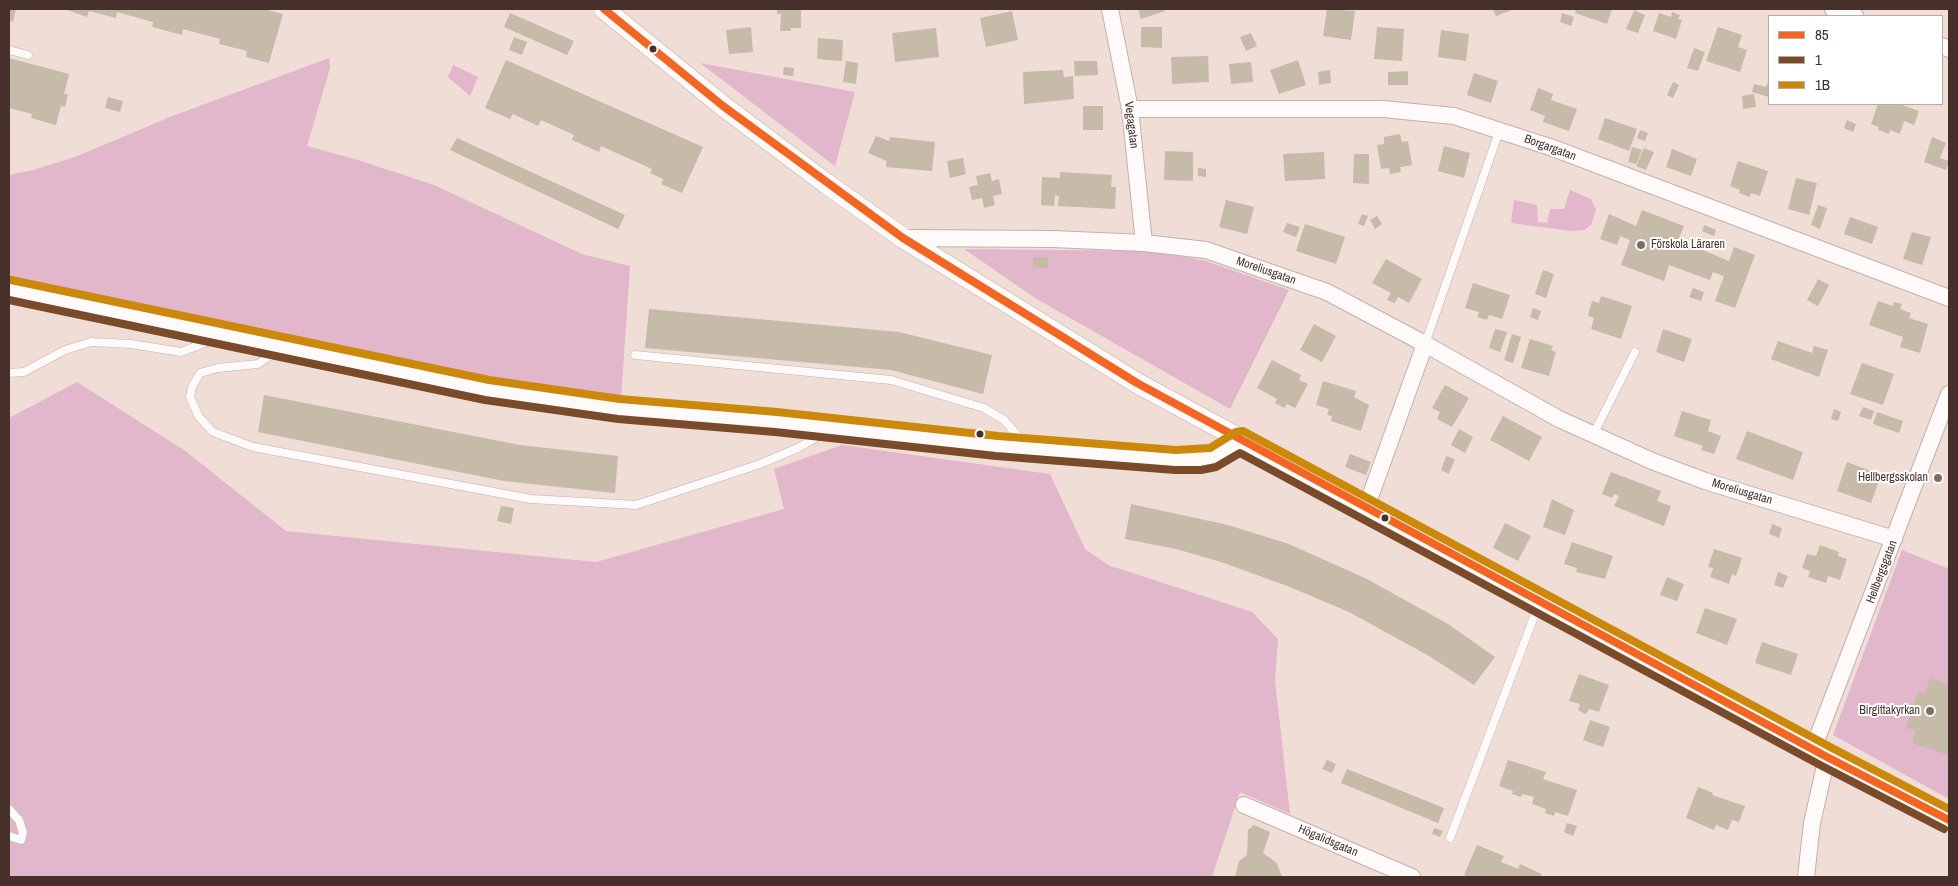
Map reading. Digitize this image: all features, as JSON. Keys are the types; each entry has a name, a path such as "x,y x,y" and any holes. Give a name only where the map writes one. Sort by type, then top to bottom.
{"street":[{"path":"604,9 723,106 903,238 1137,383 1240,441 1820,753 1949,820"},
{"name":"Vegagatan","path":"1110,9 1130,109 1144,243"},
{"path":"1833,9 1852,15"},
{"name":"Borgargatan","path":"1130,109 1411,110 1454,116 1500,129 1949,298"},
{"name":"Moreliusgatan","path":"903,238 1053,239 1144,243 1206,250 1327,292 1425,344 1521,399 1593,435 1705,481 1894,539"},
{"path":"9,290 487,390 590,405 1030,448 1200,460 1222,453 1240,441"},
{"path":"1366,508 1425,344"},
{"name":"Hellbergsgatan","path":"1806,877 1820,753 1894,539 1949,394"},
{"name":"Högalidsgatan","path":"1244,805 1412,877"}],"lane":[{"path":"9,50 28,55"},
{"path":"1425,344 1500,129"},
{"path":"9,373 24,372 65,350 91,342 131,344 181,352 210,341 218,335"},
{"path":"282,348 258,364 218,368 200,373 192,387 190,398 199,417 213,432 253,447 531,499 636,505 760,464 798,448 831,429"},
{"path":"1593,435 1635,352"},
{"path":"635,355 891,380 984,408 1004,420 1030,448"},
{"path":"1450,838 1540,602"},
{"path":"9,809 18,820 23,833 21,840 9,836"}],"shaded area":[{"path":"329,58 330,68 307,146 358,160 434,185 582,254 630,266 621,400 288,340 9,280 9,175 75,157 170,117"},
{"path":"700,63 855,92 835,166"},
{"path":"453,65 478,77 470,96 448,77"},
{"path":"1570,190 1591,199 1596,210 1591,225 1584,230 1572,231 1511,223 1514,200 1537,205 1538,222 1547,223 1550,209 1564,209"},
{"path":"964,249 1157,251 1206,261 1289,290 1230,409 1035,298"},
{"path":"77,382 184,450 286,531 596,562 784,509 774,469 842,445 1050,474 1085,549 1108,565 1252,612 1278,639 1275,680 1290,814 1240,792 1212,877 9,877 9,418"},
{"path":"1902,550 1949,569 1949,799 1833,735"}],"building":[{"path":"9,9 16,9 13,22 9,21"},
{"path":"64,9 264,9 283,14 269,63 246,57 247,51 219,44 220,39 183,29 182,35 152,27 153,22 117,12 116,18 89,11 87,17"},
{"path":"777,9 801,9 801,28 791,28 791,31 780,31 781,14 777,14"},
{"path":"1138,9 1164,9 1165,11 1141,19"},
{"path":"1327,9 1355,11 1351,40 1323,36"},
{"path":"1493,9 1515,9 1496,16"},
{"path":"1576,9 1612,9 1607,24 1575,13"},
{"path":"1634,10 1645,15 1638,33 1626,29"},
{"path":"1012,11 1018,40 986,47 980,18"},
{"path":"1672,12 1680,15 1678,19 1682,20 1676,39 1653,31 1659,13 1671,17"},
{"path":"510,13 574,41 567,55 504,27"},
{"path":"1562,13 1574,17 1571,26 1560,22"},
{"path":"751,27 753,52 729,54 726,30"},
{"path":"1141,27 1162,27 1162,48 1141,47"},
{"path":"1377,27 1404,29 1402,61 1374,59"},
{"path":"1718,27 1742,35 1738,47 1747,50 1740,72 1706,61"},
{"path":"936,28 939,57 895,62 892,33"},
{"path":"1441,30 1469,34 1466,61 1438,57"},
{"path":"1251,33 1257,46 1246,51 1240,37"},
{"path":"514,37 527,42 522,55 509,50"},
{"path":"818,38 843,40 842,61 817,59"},
{"path":"1694,48 1705,52 1698,71 1687,68"},
{"path":"1208,56 1209,82 1172,84 1171,57"},
{"path":"9,58 69,74 64,94 68,94 65,107 61,106 56,125 31,118 32,114 9,108"},
{"path":"506,60 703,147 682,193 661,184 663,179 650,173 652,169 601,146 599,152 572,140 574,135 541,120 538,126 513,114 510,119 485,108"},
{"path":"1298,60 1306,85 1279,94 1270,70"},
{"path":"846,61 858,63 856,84 843,82"},
{"path":"1074,61 1097,61 1098,75 1075,76"},
{"path":"1251,62 1253,82 1231,84 1229,64"},
{"path":"784,67 794,68 793,76 783,75"},
{"path":"1063,70 1064,77 1073,76 1074,99 1024,104 1023,72"},
{"path":"1330,70 1331,83 1319,85 1318,72"},
{"path":"1408,71 1408,85 1388,85 1388,72"},
{"path":"1474,73 1498,81 1491,103 1467,95"},
{"path":"1673,82 1679,85 1673,98 1667,95"},
{"path":"1768,82 1768,97 1752,92 1754,84 1766,87"},
{"path":"1538,88 1553,94 1551,100 1577,109 1569,131 1543,122 1545,116 1530,110"},
{"path":"1754,94 1756,107 1743,109 1742,96"},
{"path":"108,97 123,101 120,112 105,108"},
{"path":"1878,105 1902,105 1919,111 1914,125 1904,121 1900,134 1890,130 1889,134 1878,130 1879,127 1871,124"},
{"path":"1083,106 1103,106 1103,130 1083,130"},
{"path":"1605,118 1637,129 1629,151 1598,139"},
{"path":"1847,120 1856,124 1853,132 1844,128"},
{"path":"1640,130 1648,133 1645,141 1637,138"},
{"path":"1400,134 1402,142 1408,141 1412,165 1400,167 1401,172 1390,174 1389,168 1381,169 1377,145 1384,144 1384,137"},
{"path":"876,136 889,141 890,137 935,142 932,171 886,167 887,161 868,153"},
{"path":"1932,137 1946,143 1940,158 1949,161 1946,170 1924,162"},
{"path":"457,138 625,215 618,229 450,150"},
{"path":"1444,146 1470,153 1464,178 1438,171"},
{"path":"1632,147 1642,150 1636,164 1628,162"},
{"path":"1644,148 1654,152 1646,170 1636,166"},
{"path":"1672,149 1697,159 1691,176 1666,167"},
{"path":"1165,151 1193,152 1193,181 1164,180"},
{"path":"1324,152 1325,179 1285,181 1283,154"},
{"path":"1354,154 1369,154 1369,184 1353,183"},
{"path":"963,158 966,174 950,178 947,161"},
{"path":"1738,161 1768,171 1760,196 1751,193 1750,197 1739,193 1740,190 1730,186"},
{"path":"1198,168 1206,169 1206,177 1198,176"},
{"path":"1060,172 1112,175 1111,187 1116,187 1115,209 1058,206 1059,196 1055,195 1054,206 1041,205 1042,177 1060,178"},
{"path":"990,173 992,181 999,179 1002,194 993,196 995,205 984,208 982,198 972,200 969,187 978,185 976,176"},
{"path":"1796,178 1817,183 1809,215 1788,209"},
{"path":"1226,200 1254,207 1247,234 1219,227"},
{"path":"1818,205 1827,208 1820,229 1811,225"},
{"path":"1642,210 1684,226 1677,243 1687,246 1688,244 1729,261 1734,247 1755,255 1735,308 1715,301 1724,276 1713,272 1710,280 1669,265 1664,281 1621,265 1630,240 1620,236 1617,245 1600,239 1609,214 1636,226"},
{"path":"1362,214 1368,216 1364,226 1358,224"},
{"path":"1377,216 1382,224 1375,229 1370,220"},
{"path":"1850,217 1878,227 1872,244 1844,234"},
{"path":"1287,223 1300,227 1296,237 1283,232"},
{"path":"1305,224 1345,237 1336,264 1296,251"},
{"path":"1704,225 1716,230 1714,236 1702,231"},
{"path":"1912,232 1931,237 1922,265 1903,259"},
{"path":"1033,257 1048,257 1048,268 1033,267"},
{"path":"1386,259 1422,279 1409,303 1398,297 1395,303 1387,300 1391,293 1372,283"},
{"path":"1543,270 1554,274 1546,298 1535,294"},
{"path":"1818,279 1829,285 1818,306 1807,300"},
{"path":"1473,283 1510,295 1502,319 1489,315 1487,320 1477,317 1479,312 1465,308"},
{"path":"1693,288 1704,292 1701,301 1689,297"},
{"path":"1601,296 1632,306 1621,339 1591,329 1594,318 1588,316 1592,301 1599,303"},
{"path":"1878,301 1893,306 1894,302 1902,304 1900,309 1911,313 1909,318 1928,324 1920,353 1900,347 1903,337 1869,325"},
{"path":"1533,308 1541,311 1538,320 1530,317"},
{"path":"649,309 899,332 992,355 983,394 891,370 645,348"},
{"path":"1314,324 1336,336 1322,362 1300,350"},
{"path":"1495,329 1507,332 1500,352 1489,348"},
{"path":"1663,329 1692,339 1684,362 1656,352"},
{"path":"1512,334 1521,337 1513,363 1504,360"},
{"path":"1530,339 1553,346 1551,350 1556,352 1549,376 1521,368"},
{"path":"1778,341 1812,353 1814,346 1828,350 1819,377 1771,359"},
{"path":"1272,360 1301,375 1299,380 1308,384 1295,408 1287,404 1284,408 1275,403 1277,399 1257,388"},
{"path":"1862,363 1894,374 1883,405 1850,394"},
{"path":"1323,381 1356,391 1354,397 1369,405 1361,431 1331,421 1332,416 1327,415 1329,409 1316,405"},
{"path":"1445,385 1469,398 1452,427 1437,419 1440,412 1432,408"},
{"path":"264,395 520,445 618,456 615,493 504,481 258,432"},
{"path":"1863,407 1874,411 1871,420 1859,416"},
{"path":"1834,409 1841,412 1838,421 1831,419"},
{"path":"1682,411 1711,420 1708,431 1721,436 1714,454 1701,450 1703,446 1674,436"},
{"path":"1877,412 1903,421 1899,433 1873,424"},
{"path":"1503,416 1542,437 1529,461 1490,440"},
{"path":"1459,429 1473,437 1465,453 1451,445"},
{"path":"1747,431 1803,452 1793,480 1736,459"},
{"path":"1350,454 1371,462 1366,475 1345,467"},
{"path":"1446,456 1455,459 1449,474 1441,470"},
{"path":"1847,462 1881,475 1871,503 1837,491"},
{"path":"1611,472 1661,491 1657,501 1671,506 1664,526 1614,506 1619,496 1614,494 1612,498 1602,494"},
{"path":"1552,499 1574,510 1565,535 1543,527"},
{"path":"1131,504 1228,525 1289,544 1367,579 1448,624 1495,657 1474,685 1429,656 1349,612 1290,587 1221,562 1176,549 1125,539"},
{"path":"501,506 514,508 511,524 497,521"},
{"path":"1505,523 1531,536 1518,561 1493,548"},
{"path":"1772,524 1782,528 1779,538 1769,534"},
{"path":"1572,542 1613,556 1605,579 1576,572 1577,568 1564,564"},
{"path":"1820,545 1839,552 1838,556 1847,559 1840,580 1828,576 1826,583 1808,577 1810,571 1802,568 1807,554 1816,556"},
{"path":"1714,549 1742,558 1736,576 1732,574 1729,584 1710,577 1713,568 1708,567"},
{"path":"1778,572 1788,576 1783,588 1774,585"},
{"path":"1667,577 1684,584 1677,601 1660,595"},
{"path":"1705,608 1737,619 1727,645 1696,633"},
{"path":"1762,642 1798,654 1791,675 1755,663"},
{"path":"1579,674 1609,685 1599,712 1590,709 1585,714 1578,710 1580,704 1569,701"},
{"name":"Birgittakyrkan","path":"1930,678 1949,685 1949,755 1912,743 1916,730 1906,728 1918,691 1925,694"},
{"path":"1590,720 1610,727 1603,747 1583,740"},
{"path":"1327,760 1336,764 1332,773 1322,769"},
{"path":"1508,760 1546,772 1543,779 1577,790 1568,816 1555,812 1554,816 1545,813 1546,809 1532,804 1534,797 1522,794 1521,797 1512,794 1513,791 1499,786"},
{"path":"1347,769 1444,808 1438,823 1341,783"},
{"path":"1698,787 1713,793 1712,795 1745,806 1739,822 1732,820 1728,830 1716,825 1714,830 1686,818"},
{"path":"1567,823 1577,826 1573,836 1564,832"},
{"path":"1254,825 1270,832 1263,853 1277,863 1282,877 1235,877 1239,861 1247,855 1248,830"},
{"path":"1434,828 1443,831 1440,837 1432,834"},
{"path":"1477,845 1504,856 1501,862 1518,869 1520,864 1542,874 1540,877 1470,877 1464,875"}],"transit line":[{"name":"85","path":"604,9 723,106 903,238 1137,383 1827,757 1949,820"},
{"name":"1B","path":"11,280 489,380 620,399 777,412 998,436 1176,450 1210,448 1236,432 1243,431 1949,809"},
{"name":"1","path":"9,300 485,400 618,419 775,432 996,456 1175,470 1201,470 1216,467 1240,453 1822,766 1944,829"}],"place":[{"name":"Förskola Läraren","path":"1641,245"},
{"name":"Hellbergsskolan","path":"1938,478"},
{"name":"Birgittakyrkan","path":"1930,711"}]}
